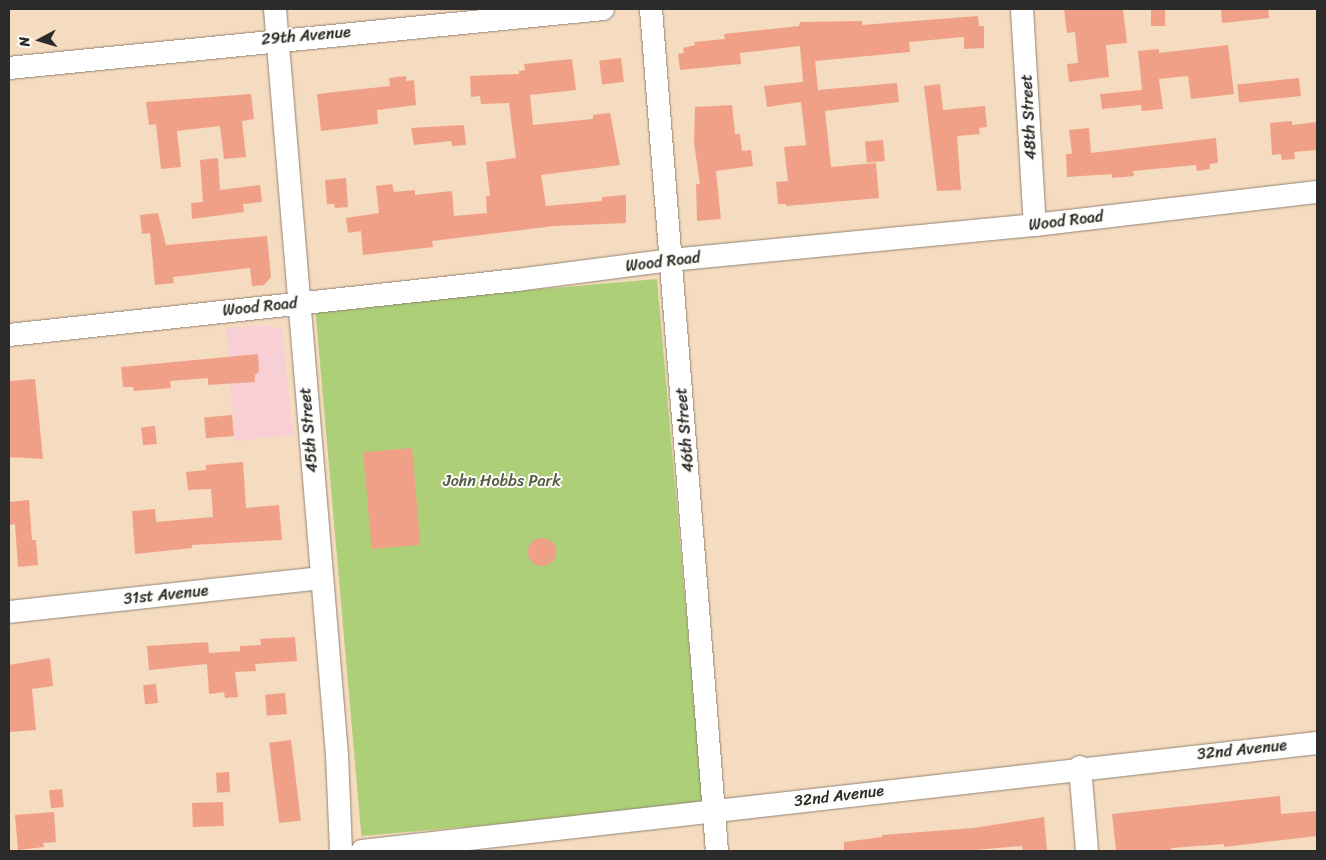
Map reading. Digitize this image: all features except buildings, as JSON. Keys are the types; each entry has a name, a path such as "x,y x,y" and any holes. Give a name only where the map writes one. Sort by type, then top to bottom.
{"street":[{"name":"45th Street","path":"275,9 337,755 342,851"},
{"name":"29th Avenue","path":"9,68 277,39 603,9"},
{"name":"46th Street","path":"651,9 717,851"},
{"name":"48th Street","path":"1022,9 1035,225"},
{"name":"Wood Road","path":"9,335 671,260 1035,225 1317,192"},
{"name":"31st Avenue","path":"9,612 322,578"},
{"name":"32nd Avenue","path":"362,851 1317,742"},
{"path":"1080,768 1086,851"}],"shaded area":[{"path":"270,325 281,329 283,334 291,424 294,435 235,441 226,328"}],"green space":[{"name":"John Hobbs Park","path":"657,279 703,806 361,836 315,309"}]}
